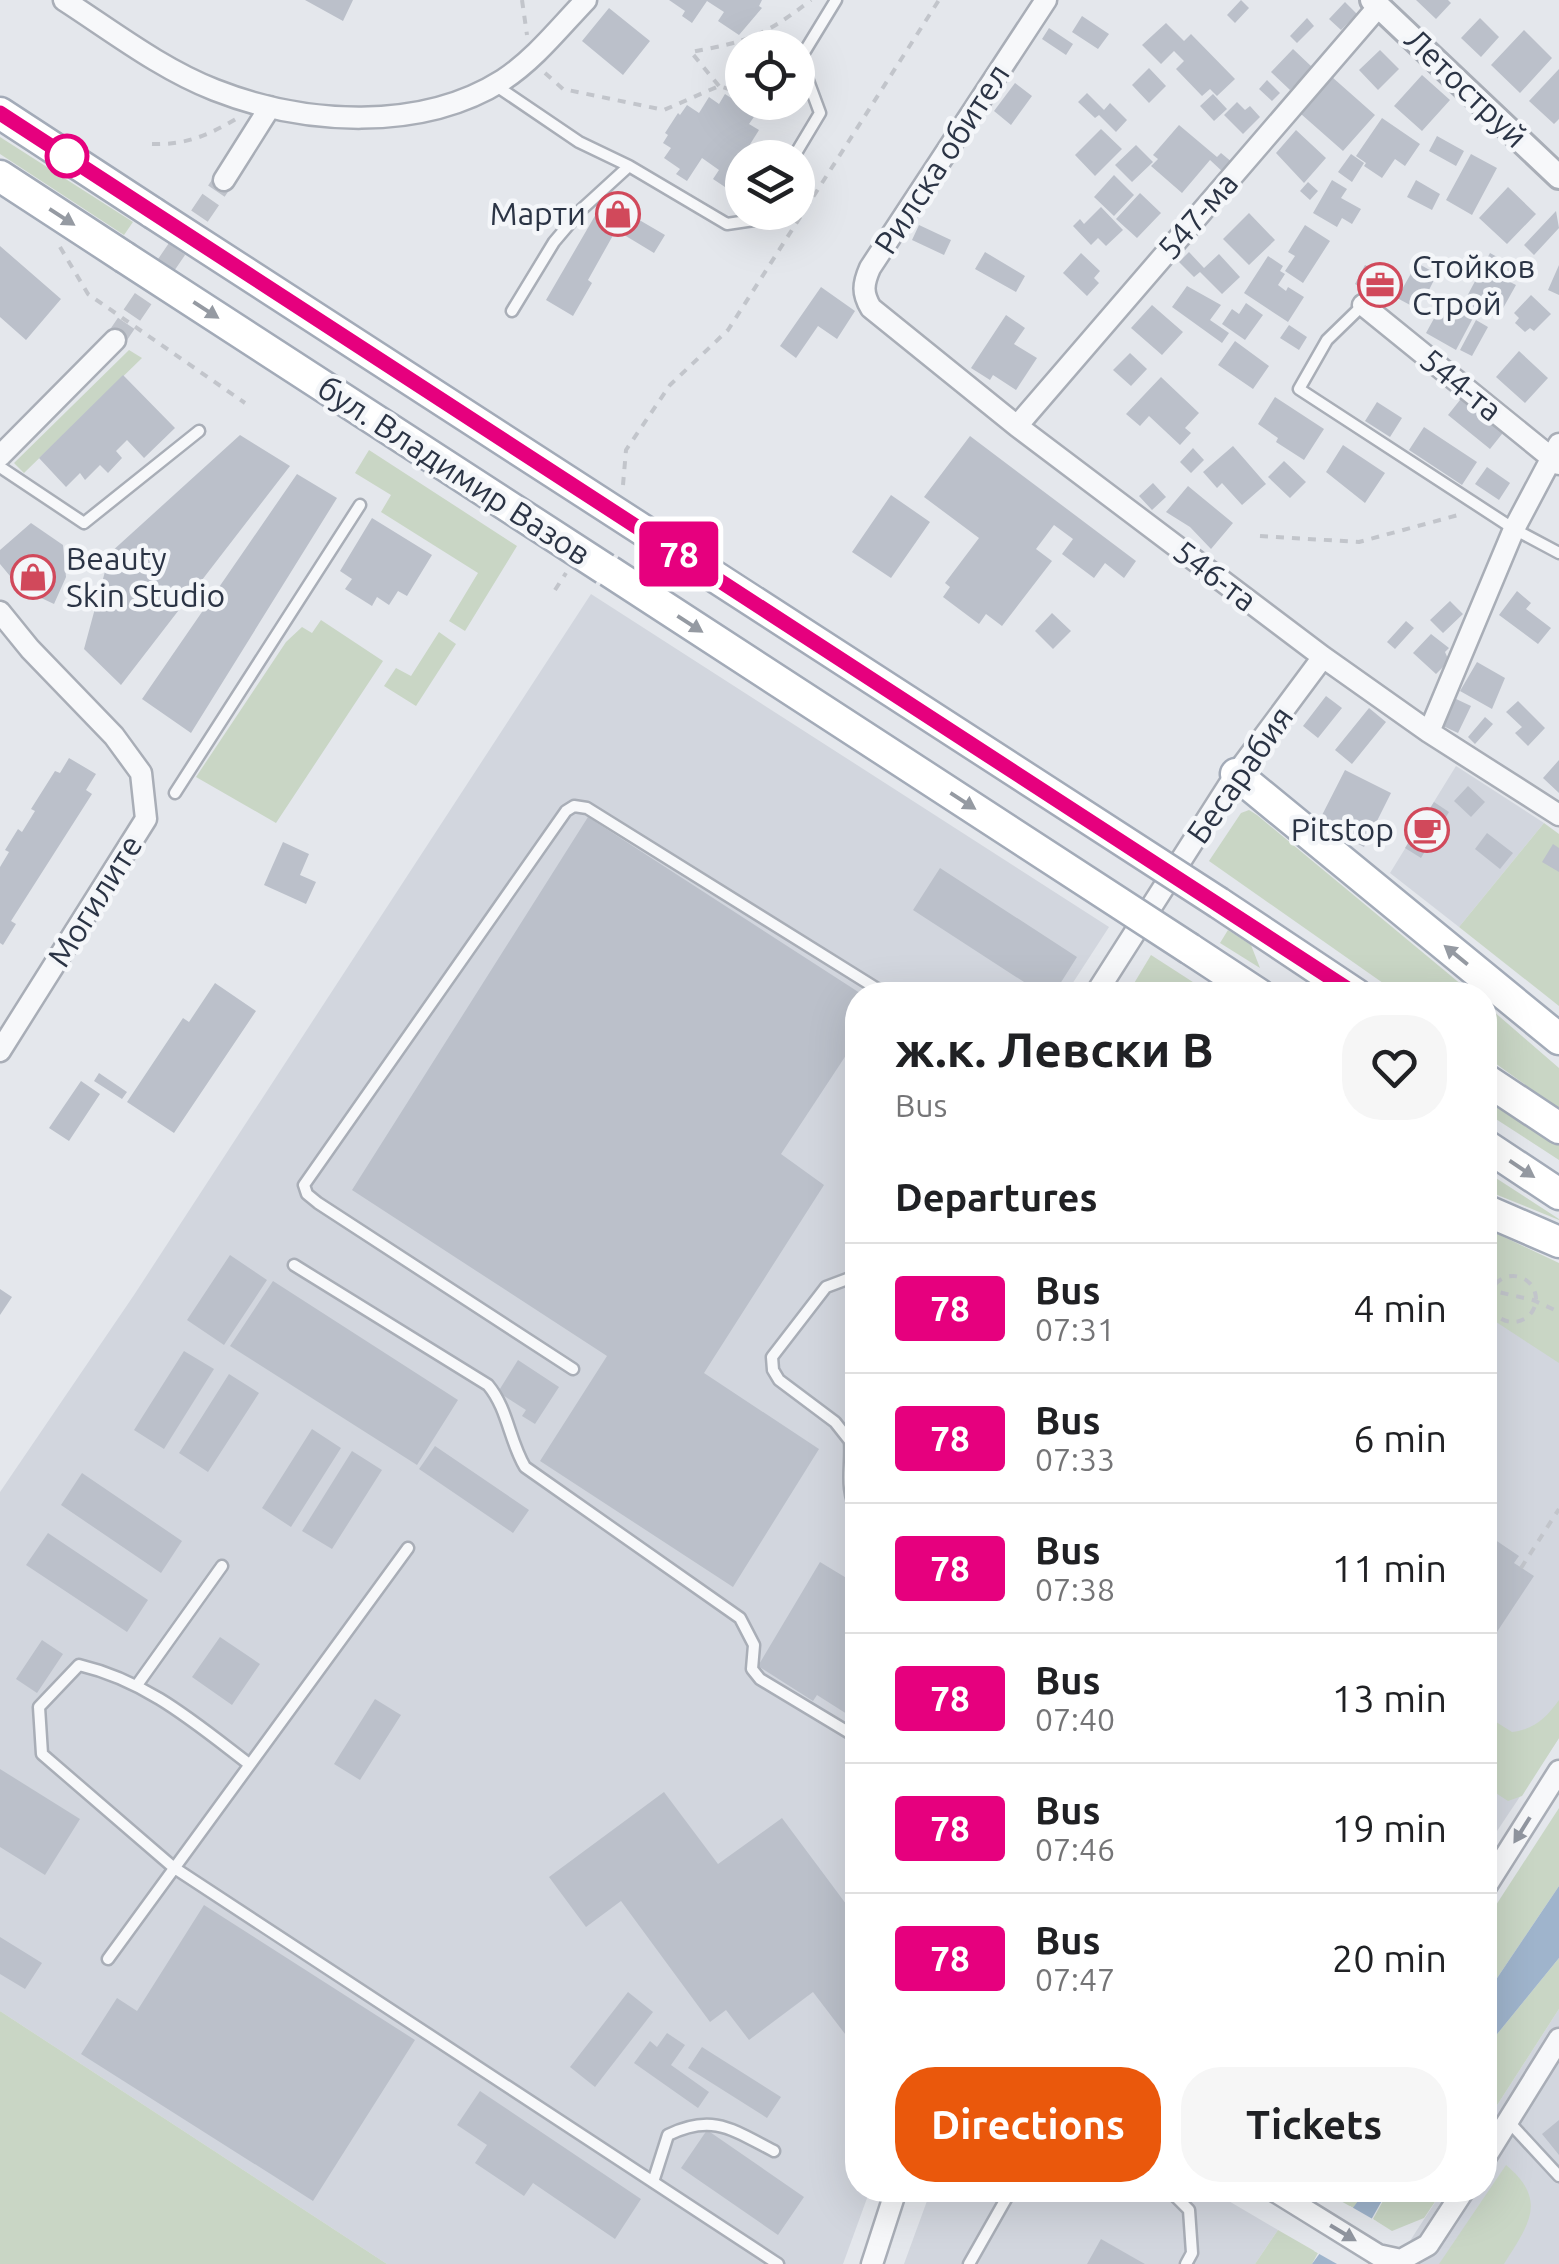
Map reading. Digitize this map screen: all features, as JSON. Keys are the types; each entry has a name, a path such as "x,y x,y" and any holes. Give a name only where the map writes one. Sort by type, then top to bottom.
{"main road":[{"name":"бул. Владимир Вазов","path":"0,113 1338,982"},
{"name":"бул. Владимир Вазов","path":"0,176 1240,982"},
{"path":"1236,774 1490,982"},
{"path":"1497,987 1559,1038"},
{"path":"1497,1087 1559,1128"},
{"path":"1497,1153 1559,1194"},
{"path":"1497,1215 1559,1242"}],"street":[{"path":"64,0 213,90 270,107 347,117 415,114 457,104 494,85 530,58 586,0"},
{"name":"Рилска обител","path":"882,319 864,296 870,268 1046,0"},
{"name":"Летоструй","path":"1376,3 1559,177"},
{"name":"547-ма","path":"1017,426 1376,3"},
{"path":"224,180 270,107"},
{"name":"544-та","path":"1364,305 1557,456"},
{"name":"546-та","path":"882,319 1323,657 1429,732 1559,815"},
{"path":"0,456 116,340"},
{"path":"1429,732 1514,529 1557,456"},
{"name":"Могилите","path":"0,612 114,736 141,772 146,819 0,1051"},
{"name":"Бесарабия","path":"1103,982 1236,774 1323,657"},
{"path":"1497,1869 1559,1771"},
{"path":"1497,2140 1559,2039"},
{"path":"872,2264 892,2202"},
{"path":"1294,2202 1378,2255 1400,2260 1428,2245 1456,2202"}],"lane":[{"path":"804,140 820,114 800,59 836,0"},
{"path":"494,85 578,142 630,166 725,223"},
{"path":"512,311 554,242 582,209 630,166"},
{"path":"1364,305 1328,340 1299,389 1514,529 1559,553"},
{"path":"0,468 84,523 200,431"},
{"path":"175,793 360,505"},
{"path":"573,1369 318,1203 307,1194 304,1185 566,812 574,806 587,808 866,982"},
{"path":"294,1265 488,1384 500,1398 525,1467 740,1618 754,1645 752,1670 760,1679 845,1730"},
{"path":"845,1280 826,1286 772,1357 779,1380 845,1432"},
{"path":"108,1959 408,1548"},
{"path":"137,1686 222,1566"},
{"path":"249,1764 170,1704 115,1673 79,1665 39,1708 42,1754 173,1867 778,2264"},
{"path":"1509,2122 1559,2176"},
{"path":"652,2182 668,2135 693,2123 728,2127 774,2151"},
{"path":"969,2264 1004,2202"},
{"path":"1182,2202 1190,2210 1192,2253 1186,2264"}],"path":[{"path":"522,0 530,58 564,90 664,110 719,86"},
{"path":"725,88 719,86 690,52 745,42 774,28 810,0"},
{"path":"622,487 626,450 678,376 728,330 938,0"},
{"path":"152,144 191,142 235,119"},
{"path":"58,243 88,294 246,403"},
{"path":"1260,536 1360,542 1464,514"},
{"path":"554,590 574,561"},
{"path":"1497,1282 1516,1275 1527,1280 1537,1301 1532,1313 1522,1320 1510,1322 1497,1316"},
{"path":"1497,1291 1537,1301 1559,1312"},
{"path":"1521,1568 1559,1509"}],"shaded area":[{"path":"591,594 1109,927 1073,982 845,982 845,2202 866,2202 843,2264 387,2264 0,2011 0,1492 134,1295"},
{"path":"1456,766 1544,823 1459,927 1390,873"},
{"path":"1497,1236 1559,1264 1559,1738 1497,1831"},
{"path":"1559,2009 1559,2264 1395,2264 1435,2202 1497,2202 1497,2105"},
{"path":"927,2202 1230,2202 1278,2230 1255,2264 904,2264"}],"green space":[{"path":"0,137 133,222 124,235 0,154"},
{"path":"129,350 142,358 24,473 14,463"},
{"path":"369,450 517,546 465,631 449,621 478,573 381,512 391,495 355,473"},
{"path":"321,620 383,661 276,823 196,777 286,642 302,627 312,633"},
{"path":"439,632 456,644 416,706 384,686 396,668 411,676"},
{"path":"1249,810 1257,815 1458,982 1381,982 1209,861 1241,813"},
{"path":"1544,823 1559,834 1559,1006 1459,927"},
{"path":"1228,930 1251,945 1260,968 1220,943"},
{"path":"1151,955 1193,982 1135,982"},
{"path":"1497,1014 1559,1068 1559,1109 1497,1065"},
{"path":"1497,1101 1559,1142 1559,1160 1497,1120"},
{"path":"1497,1179 1559,1219 1497,1195"},
{"path":"1497,1234 1559,1263 1559,1363 1497,1323"},
{"path":"1559,1700 1559,1738 1522,1796 1508,1801 1497,1794 1497,1723 1512,1732 1520,1731 1549,1712"},
{"path":"1559,1808 1559,1886 1497,1978 1497,1904"},
{"path":"1559,1958 1559,2009 1497,2105 1497,2034"},
{"path":"0,2011 387,2264 0,2264"},
{"path":"1506,2165 1519,2178 1531,2202 1527,2225 1504,2264 1439,2264 1481,2202 1497,2202 1497,2178"},
{"path":"1382,2202 1435,2202 1424,2218 1392,2231 1373,2219"},
{"path":"1278,2230 1318,2253 1312,2264 1255,2264"}],"water":[{"path":"1559,1886 1559,1958 1497,2034 1497,1978"},
{"path":"1357,2202 1381,2202 1346,2264 1312,2264"}],"pier":[{"path":"1350,2206 1376,2221 1352,2264 1337,2264 1314,2251"}],"building":[{"path":"305,0 353,0 343,21"},
{"path":"669,0 762,0 762,8 743,30 732,30 718,21 724,12 707,1 692,23 682,16 685,11"},
{"path":"1241,0 1249,8 1235,23 1227,15"},
{"path":"1416,0 1448,0 1451,3 1436,19"},
{"path":"1345,2 1357,14 1341,30 1329,19"},
{"path":"609,8 650,41 623,75 582,41"},
{"path":"1082,16 1109,34 1098,49 1072,32"},
{"path":"1307,18 1314,26 1297,43 1290,36"},
{"path":"1480,18 1499,37 1481,57 1461,38"},
{"path":"1166,23 1184,41 1191,34 1235,79 1217,96 1210,89 1202,96 1176,69 1184,61 1174,51 1161,64 1142,45"},
{"path":"1049,28 1073,44 1066,55 1042,39"},
{"path":"1524,30 1552,58 1520,93 1491,65"},
{"path":"1293,49 1312,67 1290,90 1271,72"},
{"path":"1380,50 1399,69 1378,90 1359,70"},
{"path":"1149,68 1166,86 1149,103 1132,85"},
{"path":"1559,69 1559,119 1554,124 1529,101"},
{"path":"1422,75 1450,100 1422,131 1394,106"},
{"path":"1332,77 1375,115 1343,151 1301,114"},
{"path":"1267,80 1280,93 1272,101 1259,89"},
{"path":"1015,83 1032,96 1011,125 994,111"},
{"path":"1087,93 1104,110 1110,103 1127,120 1116,132 1078,102"},
{"path":"725,94 725,120 752,120 749,124 759,130 753,140 725,140 725,187 713,179 719,170 702,158 687,181 676,174 680,169 664,158 671,148 663,143 668,135 665,133 687,105 699,113 709,97 719,104"},
{"path":"1213,94 1227,109 1214,121 1200,106"},
{"path":"1237,102 1245,110 1250,106 1260,117 1243,134 1224,115"},
{"path":"1382,118 1420,144 1405,166 1395,159 1382,178 1356,156"},
{"path":"1179,125 1217,157 1221,153 1233,163 1224,173 1210,160 1182,193 1151,166 1158,159 1153,155"},
{"path":"1101,129 1122,149 1095,176 1075,155"},
{"path":"1296,130 1326,158 1304,183 1276,153"},
{"path":"1437,136 1464,151 1456,166 1429,151"},
{"path":"1136,145 1153,162 1132,182 1115,165"},
{"path":"1351,154 1364,163 1352,182 1338,172"},
{"path":"1471,154 1497,168 1472,215 1446,200"},
{"path":"1114,175 1134,195 1114,216 1094,197"},
{"path":"1332,180 1347,189 1341,198 1361,209 1352,224 1342,218 1337,227 1313,213"},
{"path":"1416,180 1440,194 1432,210 1407,197"},
{"path":"1308,182 1318,191 1310,200 1300,191"},
{"path":"1508,187 1536,214 1507,244 1479,218"},
{"path":"1140,193 1161,213 1137,238 1116,219"},
{"path":"612,204 665,235 654,253 616,230 573,316 546,300 596,214 603,218"},
{"path":"1101,207 1123,230 1106,246 1098,238 1091,245 1073,226 1080,219 1084,224"},
{"path":"1556,211 1559,228 1534,255 1524,245"},
{"path":"1249,213 1275,240 1249,265 1223,239"},
{"path":"919,225 951,240 944,255 912,240"},
{"path":"1305,225 1330,241 1303,283 1285,271 1295,256 1288,252"},
{"path":"0,246 61,299 26,340 0,317"},
{"path":"985,252 1025,276 1016,292 975,269"},
{"path":"1189,252 1204,268 1219,254 1240,277 1222,294 1200,272 1194,277 1179,262"},
{"path":"1081,253 1100,271 1094,278 1099,283 1087,296 1063,273"},
{"path":"1490,253 1517,268 1510,282 1516,285 1497,319 1464,302"},
{"path":"1268,256 1283,266 1280,271 1285,274 1278,285 1304,297 1288,322 1244,293"},
{"path":"1417,263 1437,274 1425,298 1418,294 1412,306 1397,298"},
{"path":"1365,265 1394,280 1383,300 1355,284"},
{"path":"1559,265 1559,295 1548,290"},
{"path":"1187,286 1221,305 1210,320 1229,333 1222,343 1172,307"},
{"path":"821,287 855,311 837,339 818,326 796,358 780,346"},
{"path":"1531,295 1551,314 1534,331 1530,328 1525,332 1515,323 1519,318 1514,313"},
{"path":"1443,302 1473,318 1456,350 1426,333"},
{"path":"1246,303 1263,315 1245,340 1222,324 1232,309 1239,314"},
{"path":"1152,305 1183,332 1162,355 1131,328"},
{"path":"1006,315 1025,328 1014,344 1037,358 1016,390 993,375 990,380 971,368"},
{"path":"1476,320 1488,327 1472,356 1460,350"},
{"path":"1289,325 1307,337 1299,350 1280,338"},
{"path":"1235,341 1269,366 1253,389 1218,365"},
{"path":"1519,351 1548,378 1525,403 1496,377"},
{"path":"1130,353 1147,369 1131,386 1113,370"},
{"path":"123,375 175,428 144,458 127,440 116,451 122,458 108,473 100,465 85,480 80,473 66,487 39,458"},
{"path":"1161,377 1199,413 1185,428 1191,433 1180,445 1149,416 1140,426 1126,414"},
{"path":"1464,395 1506,429 1490,449 1448,415"},
{"path":"1275,397 1324,429 1304,460 1276,442 1278,438 1258,424"},
{"path":"1377,402 1402,418 1390,437 1365,421"},
{"path":"1424,427 1477,462 1462,485 1409,450"},
{"path":"240,435 290,466 121,685 84,649 110,553"},
{"path":"970,436 1136,561 1124,578 1105,563 1094,578 1062,554 1073,539 1054,525 1036,549 1052,561 1002,626 986,614 979,624 943,597 950,587 945,583 979,538 924,497"},
{"path":"1343,445 1385,473 1365,503 1326,472"},
{"path":"1233,446 1266,484 1242,505 1222,483 1217,488 1203,472"},
{"path":"1193,448 1204,460 1191,473 1180,462"},
{"path":"1284,461 1306,482 1290,498 1268,477"},
{"path":"1487,467 1510,483 1499,500 1475,484"},
{"path":"297,474 337,498 191,733 142,699"},
{"path":"1153,483 1166,497 1152,510 1139,496"},
{"path":"1188,486 1233,523 1211,549 1190,527 1166,512"},
{"path":"891,495 930,522 891,578 852,552"},
{"path":"372,518 432,555 407,596 398,591 389,605 377,597 372,606 345,589 352,579 340,571"},
{"path":"31,523 63,545 66,577 54,604 20,588 0,564 0,550"},
{"path":"1517,591 1531,603 1526,609 1551,628 1538,644 1499,615"},
{"path":"1450,601 1463,614 1443,633 1430,620"},
{"path":"1052,613 1071,631 1053,649 1035,631"},
{"path":"1406,621 1414,628 1395,649 1387,642"},
{"path":"1431,634 1449,648 1445,652 1449,661 1436,674 1413,653"},
{"path":"1477,662 1505,678 1492,709 1460,691"},
{"path":"1326,696 1342,708 1318,738 1303,726"},
{"path":"1454,698 1471,706 1458,733 1441,725"},
{"path":"1518,701 1545,728 1528,746 1515,733 1522,727 1506,712"},
{"path":"1369,708 1386,722 1352,764 1335,750"},
{"path":"1485,717 1493,724 1475,744 1468,737"},
{"path":"69,758 96,774 86,790 92,794 11,921 16,924 3,945 0,867 9,852 5,850 18,829 22,832 35,811 31,809 55,771 60,773"},
{"path":"1559,760 1559,793 1543,778"},
{"path":"1345,770 1391,793 1364,847 1318,823"},
{"path":"1468,786 1485,802 1471,817 1454,801"},
{"name":"Pitstop","path":"1434,802 1449,812 1421,858 1405,848"},
{"path":"588,817 845,983 845,1057 781,1154 824,1185 704,1373 819,1449 733,1587 540,1461 607,1356 352,1190"},
{"path":"1487,833 1513,853 1500,869 1475,849"},
{"path":"283,842 309,854 300,875 316,882 306,904 264,885"},
{"path":"1553,844 1559,848 1559,872 1542,862"},
{"path":"940,868 1077,957 1061,982 1024,982 913,910"},
{"path":"215,983 256,1011 174,1133 127,1102 183,1018 189,1022"},
{"path":"99,1073 127,1092 122,1099 94,1081"},
{"path":"81,1081 100,1094 69,1141 49,1128"},
{"path":"230,1255 267,1280 224,1345 187,1320"},
{"path":"273,1281 458,1400 417,1465 230,1346"},
{"path":"0,1289 12,1297 0,1315"},
{"path":"184,1351 214,1369 164,1449 134,1430"},
{"path":"518,1360 559,1387 535,1424 522,1416 526,1410 498,1392"},
{"path":"229,1374 259,1393 208,1472 179,1453"},
{"path":"312,1429 341,1448 291,1527 262,1508"},
{"path":"435,1446 529,1510 513,1533 419,1469"},
{"path":"352,1451 382,1470 332,1549 302,1531"},
{"path":"82,1473 182,1541 161,1573 61,1505"},
{"path":"48,1533 148,1600 127,1632 26,1565"},
{"path":"1497,1541 1519,1556 1514,1563 1534,1576 1497,1632"},
{"path":"820,1562 845,1577 845,1713 817,1695 813,1701 758,1666"},
{"path":"220,1637 260,1664 232,1705 192,1677"},
{"path":"42,1640 63,1654 37,1693 16,1679"},
{"path":"375,1699 401,1715 360,1780 334,1764"},
{"path":"0,1769 80,1819 45,1875 0,1847"},
{"path":"664,1792 718,1864 782,1818 845,1903 845,2034 813,1992 749,2040 726,2010 710,2022 621,1901 586,1927 549,1877"},
{"path":"204,1905 415,2040 313,2201 81,2054 117,1998 137,2011"},
{"path":"0,1937 42,1963 25,1989 0,1974"},
{"path":"628,1992 653,2012 595,2087 570,2067"},
{"path":"667,2033 685,2045 671,2065 709,2092 698,2108 634,2063 650,2041 657,2047"},
{"path":"702,2047 781,2097 767,2118 688,2068"},
{"path":"480,2091 641,2199 615,2239 533,2183 524,2196 475,2163 487,2145 457,2125"},
{"path":"1559,2120 1559,2155 1542,2134"},
{"path":"707,2130 804,2197 778,2235 681,2168"},
{"path":"1101,2239 1136,2259 1145,2264 1087,2264"}],"tunnel":[{"path":"115,340 224,180"}],"bus line":[{"name":"78","path":"0,113 1338,982"}],"place":[{"name":"Марти","path":"618,214"},
{"name":"Стойков Строй","path":"1380,285"},
{"name":"Beauty Skin Studio","path":"33,577"},
{"name":"Pitstop","path":"1427,830"}]}
